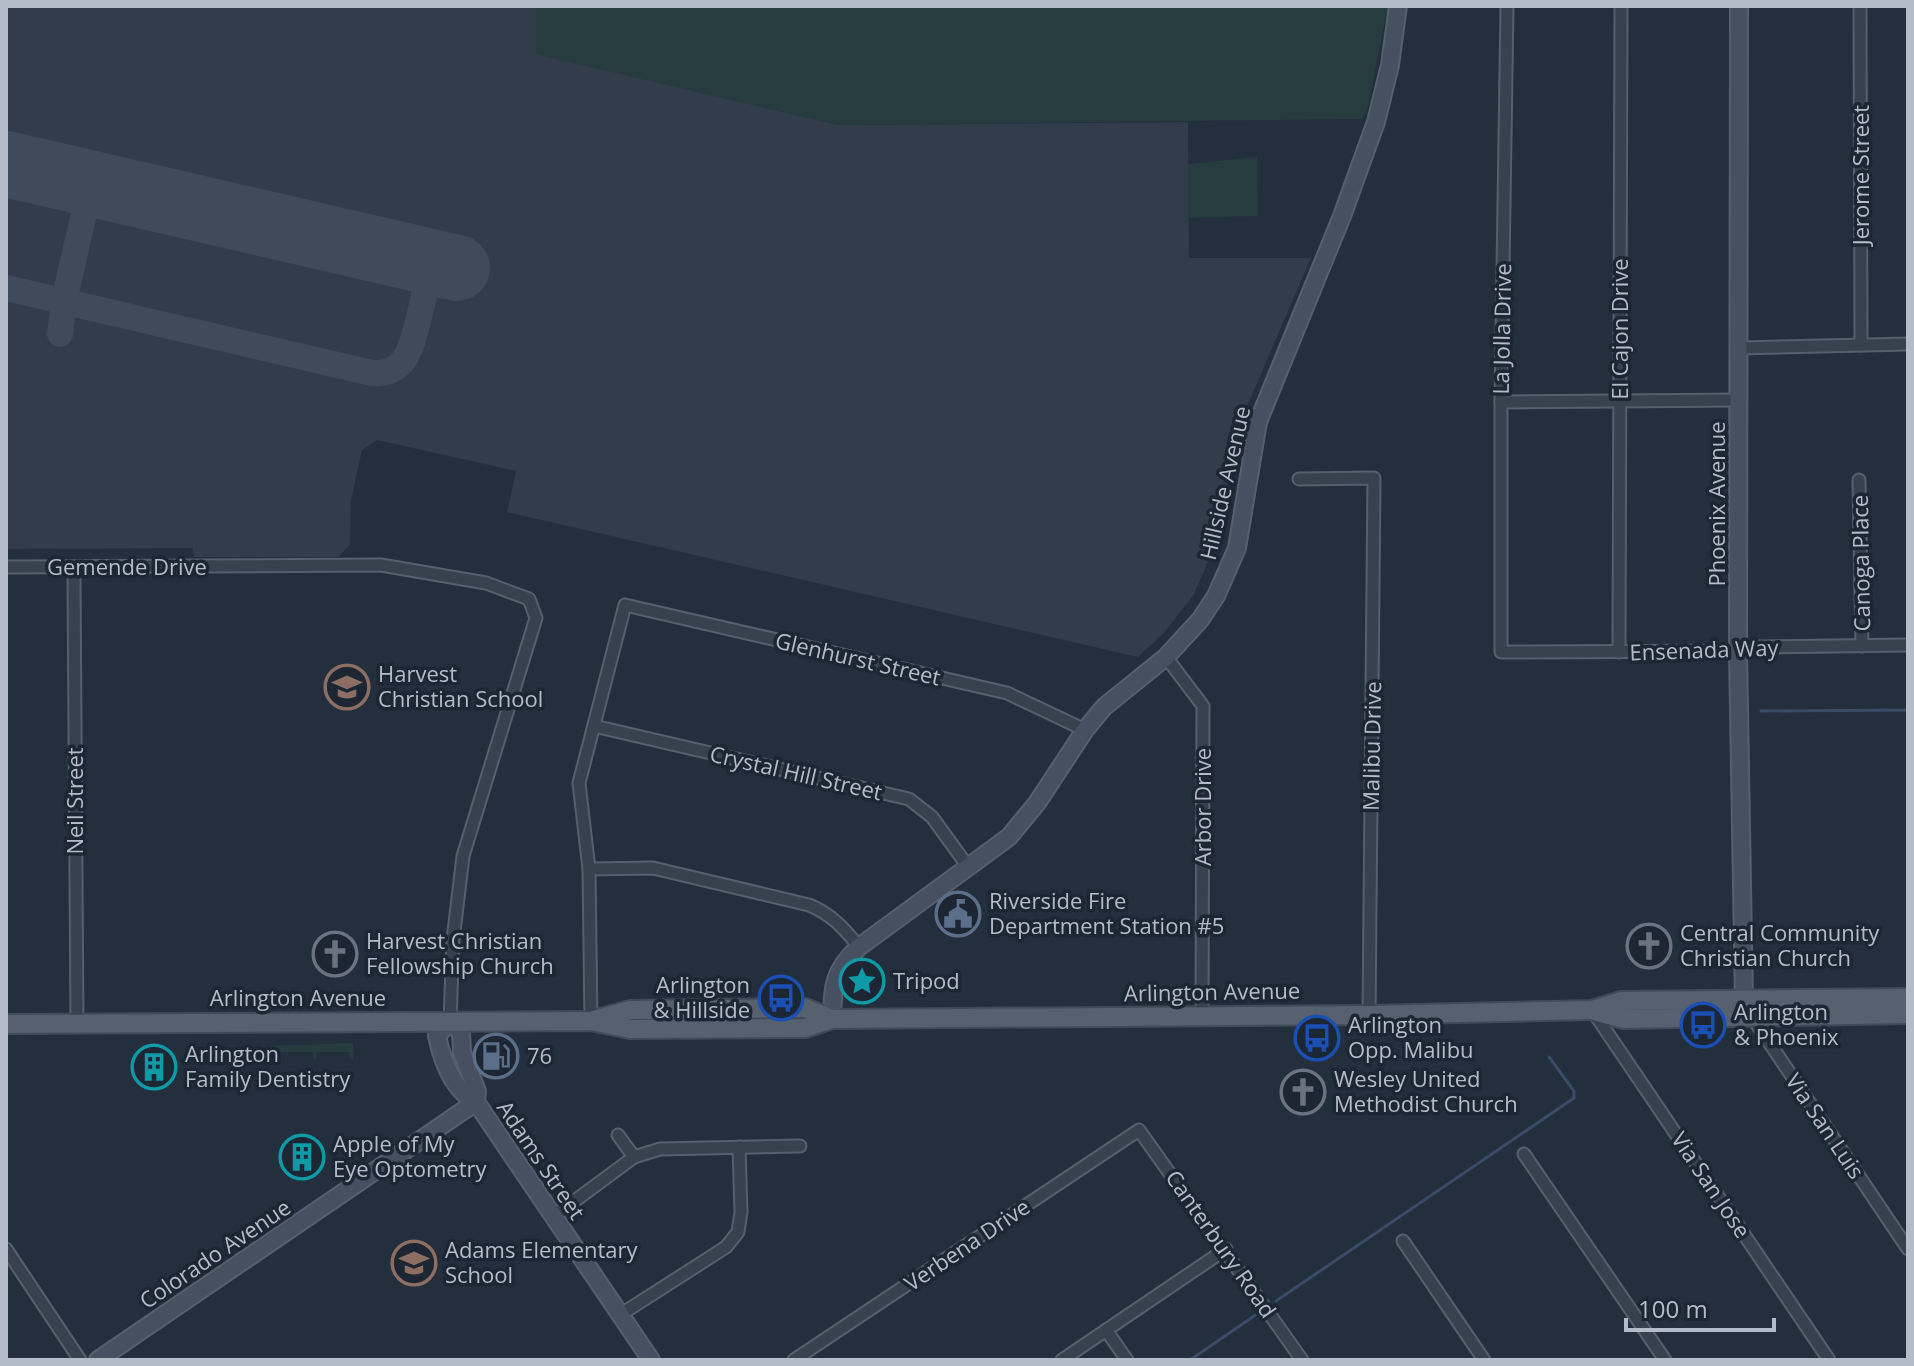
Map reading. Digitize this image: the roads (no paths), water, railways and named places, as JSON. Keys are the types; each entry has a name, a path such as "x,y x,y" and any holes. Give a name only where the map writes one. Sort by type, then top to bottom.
{"main road":[{"name":"Arlington Avenue","path":"6,1024 591,1021 630,1010 805,1008 832,1019 1369,1015 1592,1010 1621,1001 1748,1010 1905,1008"}],"street":[{"name":"Hillside Avenue","path":"832,1019 835,980 839,969 859,947 1009,837 1104,707 1166,657 1200,620 1231,566 1258,422 1342,216 1376,122 1390,65 1398,6"},
{"name":"La Jolla Drive","path":"1501,652 1507,6"},
{"name":"El Cajon Drive","path":"1619,652 1621,6"},
{"name":"Phoenix Avenue","path":"1739,6 1738,651 1748,1010"},
{"name":"Jerome Street","path":"1860,6 1861,345"},
{"path":"1740,348 1908,344"},
{"path":"1501,402 1739,400"},
{"name":"Malibu Drive","path":"1299,479 1374,478 1369,1015"},
{"name":"Canoga Place","path":"1859,480 1862,646"},
{"name":"Gemende Drive","path":"6,567 381,565 486,583 529,599 536,618 463,856 455,911 450,1021"},
{"name":"Neil Street","path":"74,579 77,1023"},
{"name":"Glenhurst Street","path":"594,726 625,605 1007,693 1085,730"},
{"name":"Ensenada Way","path":"1501,652 1738,651 1752,647 1908,645"},
{"name":"Arbor Drive","path":"1166,657 1203,706 1202,1017"},
{"path":"591,1021 589,869 579,783 594,726"},
{"name":"Crystal Hill Street","path":"594,726 909,799 932,817 969,868"},
{"path":"589,869 653,868 809,905 839,923 859,947"},
{"name":"Via San Jose","path":"1592,1010 1829,1360"},
{"name":"Via San Luis","path":"1748,1010 1908,1249"},
{"name":"Adams Street","path":"476,1102 477,1091 462,1052 461,1032 450,1021 437,1036 442,1059 468,1098 476,1102 651,1360"},
{"name":"Colorado Avenue","path":"98,1360 476,1102"},
{"name":"Canterbury Road","path":"1139,1130 1302,1360"},
{"name":"Verbena Drive","path":"794,1360 1139,1130"},
{"path":"618,1135 634,1157"},
{"path":"553,1217 634,1157 660,1149 800,1146"},
{"path":"620,1315 726,1247 738,1232 741,1212 739,1147"},
{"path":"1524,1154 1665,1360"},
{"path":"1403,1241 1484,1360"},
{"path":"6,1249 80,1360"},
{"path":"1062,1360 1226,1249"},
{"path":"1106,1330 1127,1360"}],"waterway":[{"path":"1761,711 1908,710"},
{"path":"1276,1301 1574,1098 1574,1091 1549,1057"},
{"path":"1190,1360 1257,1314"}],"place":[{"name":"Harvest Christian School","path":"347,687"},
{"name":"Riverside Fire Department Station #5","path":"958,914"},
{"name":"Central Community Christian Church","path":"1649,946"},
{"name":"Harvest Christian Fellowship Church","path":"335,954"},
{"name":"Tripod","path":"862,981"},
{"name":"Arlington & Hillside","path":"781,998"},
{"name":"Arlington & Phoenix","path":"1703,1025"},
{"name":"Arlington Opp. Malibu","path":"1317,1038"},
{"name":"76","path":"496,1056"},
{"name":"Arlington Family Dentistry","path":"154,1067"},
{"name":"Wesley United Methodist Church","path":"1303,1092"},
{"name":"Apple of My Eye Optometry","path":"302,1157"},
{"name":"Adams Elementary School","path":"414,1263"}]}
